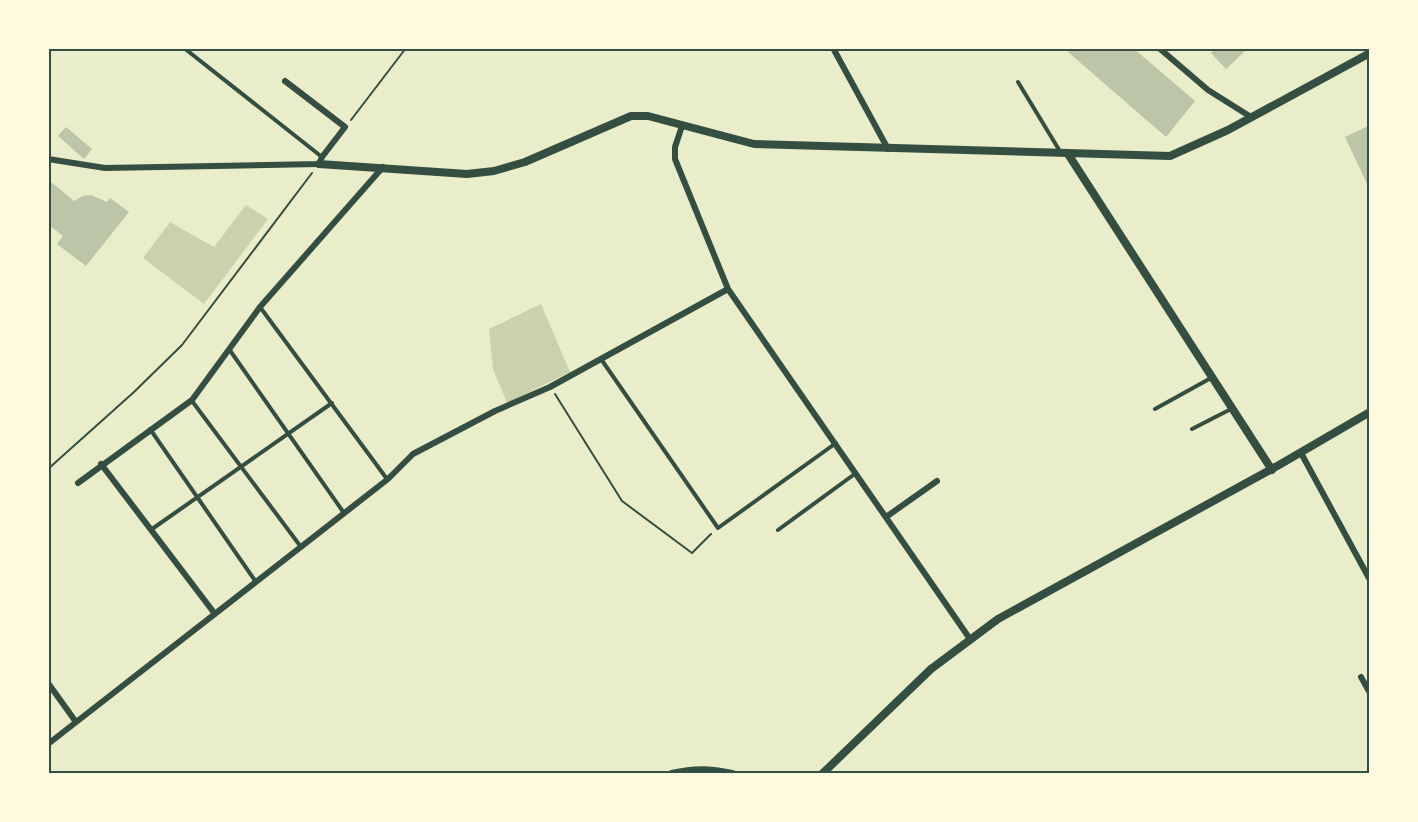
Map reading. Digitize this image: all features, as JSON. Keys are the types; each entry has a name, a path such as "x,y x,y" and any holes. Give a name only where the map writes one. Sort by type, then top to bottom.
{"street":[{"path":"833,48 888,149"},
{"path":"1159,48 1208,90 1251,117"},
{"path":"48,159 105,168 320,160 467,174 494,171 525,162 631,116 648,116 754,144 1170,156 1194,147 1370,53"},
{"path":"285,81 345,128 320,160"},
{"path":"682,126 675,147 675,159 728,290 970,639"},
{"path":"1065,154 1272,470"},
{"path":"78,483 149,428 192,400 260,307 383,167"},
{"path":"48,744 388,479 413,454 550,387 728,290"},
{"path":"822,774 902,695 970,639 1030,600 1272,470 1370,411"},
{"path":"1301,453 1370,580"},
{"path":"101,464 215,614"},
{"path":"886,517 937,481"},
{"path":"1361,677 1370,693"},
{"path":"48,683 76,722"},
{"path":"672,774 693,770 714,770 732,774"}],"lane":[{"path":"184,48 320,160"},
{"path":"1018,82 1065,154"},
{"path":"260,307 388,479"},
{"path":"229,348 344,513"},
{"path":"601,359 718,528 836,443"},
{"path":"1155,409 1211,378"},
{"path":"192,400 301,547"},
{"path":"151,530 332,403"},
{"path":"1192,429 1232,409"},
{"path":"149,428 256,582"},
{"path":"778,530 856,472"}],"path":[{"path":"345,128 406,48"},
{"path":"48,469 134,392 182,345 320,160"},
{"path":"550,387 622,501 692,553 718,528"}],"green space":[{"path":"246,205 268,219 204,304 143,258 170,222 214,247"},
{"path":"541,304 570,372 507,403 493,369 489,329"}],"building":[{"path":"1071,48 1133,48 1195,101 1166,137 1068,52"},
{"path":"1216,48 1248,48 1226,69 1211,53"},
{"path":"1370,125 1370,190 1345,137"},
{"path":"66,127 92,149 84,159 58,136"},
{"path":"51,182 74,201 91,195 107,202 110,198 129,212 86,266 57,244 63,236 48,224 48,186"}]}
